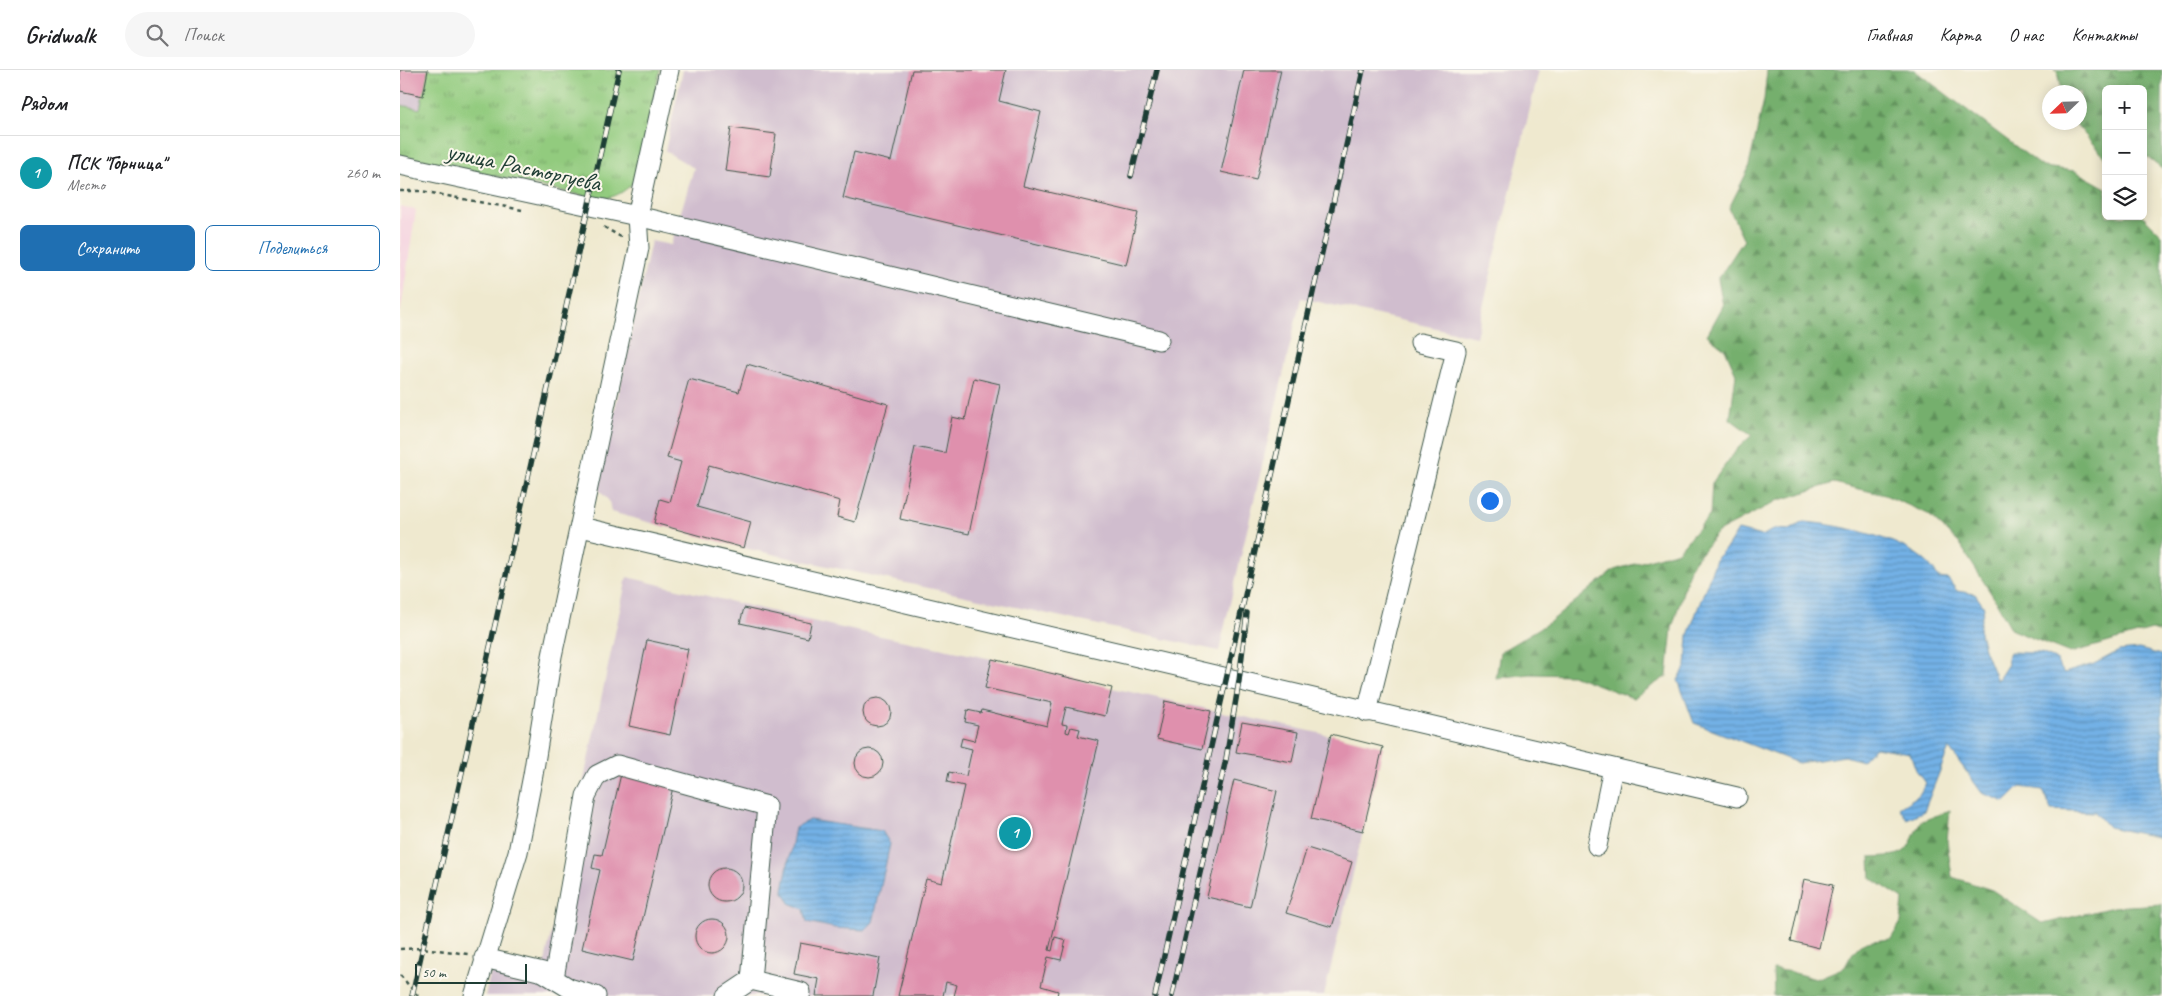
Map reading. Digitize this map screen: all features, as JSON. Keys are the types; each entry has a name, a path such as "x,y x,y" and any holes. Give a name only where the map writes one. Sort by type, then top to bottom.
{"street":[{"path":"474,996 484,958 518,852 533,775 552,656 639,248 637,216 669,70"},
{"name":"улица Расторгуева","path":"400,165 637,216 1158,340"},
{"path":"1368,712 1456,351 1420,343"},
{"path":"580,528 1737,797"},
{"path":"554,978 586,796 597,776 617,766 767,806 751,980"},
{"path":"1597,846 1613,768"},
{"path":"484,958 543,972 569,988 596,996"},
{"path":"727,996 751,980 801,992 800,996"}],"path":[{"path":"400,191 421,191 526,211"},
{"path":"599,224 639,248"},
{"path":"400,949 423,948 484,958"},
{"path":"400,974 418,996"}],"shaded area":[{"path":"400,70 428,70 420,110 400,105"},
{"path":"683,70 1539,70 1476,337 1301,298 1219,651 744,548 611,512 609,501 598,489 651,241 671,245 694,168 665,151"},
{"path":"400,206 416,210 400,315"},
{"path":"627,577 842,628 992,659 1112,688 1383,747 1324,996 485,996 491,971 541,981"}],"green space":[{"path":"428,70 660,70 635,181 618,194 598,199 400,155 400,105 420,109"},
{"path":"1767,70 1914,70 2043,167 2075,171 2102,186 2102,220 2147,220 2162,235 2162,633 2152,630 2070,653 2012,630 1959,543 1928,514 1885,495 1834,483 1777,501 1718,532 1691,565 1672,628 1667,676 1633,698 1572,675 1530,674 1496,678 1500,652 1550,622 1614,570 1678,551 1710,515 1712,483 1737,449 1752,435 1730,419 1736,374 1725,349 1707,335 1723,306 1718,279 1744,240 1729,208 1748,170 1764,100"},
{"path":"2054,70 2162,70 2162,169 2147,157 2147,85 2102,85 2102,154 2081,130 2087,130 2087,85 2060,85 2057,71"},
{"path":"1950,810 1947,841 1952,877 1992,890 2043,924 2113,907 2162,904 2162,996 1774,996 1773,969 1816,979 1845,967 1854,952 1862,944 1891,939 1901,922 1903,899 1871,878 1870,857 1904,852 1920,822"}],"water":[{"path":"1803,522 1819,523 1858,531 1899,545 1916,554 1930,565 1938,578 1948,579 1957,591 1975,594 1984,607 1979,629 1984,649 1997,681 2008,664 2007,659 2010,652 2041,653 2055,659 2064,673 2094,664 2119,651 2139,649 2162,655 2162,838 2108,827 2095,812 2051,810 2043,790 2020,787 2005,802 1982,793 1949,748 1924,811 1907,819 1899,808 1919,795 1926,783 1916,770 1910,753 1875,747 1862,761 1845,756 1798,763 1694,723 1678,680 1686,666 1688,635 1717,557 1728,546 1738,530 1762,536 1774,529 1790,530"},
{"path":"809,820 882,831 890,844 873,922 865,930 835,928 807,922 804,909 790,903 783,890 795,828"}],"building":[{"path":"400,70 428,70 423,96 400,91"},
{"path":"912,70 1006,70 999,101 1041,112 1023,186 1138,213 1126,265 843,198 854,152 891,161"},
{"path":"1244,70 1281,70 1256,180 1221,172"},
{"path":"731,128 776,134 770,177 725,171"},
{"path":"747,364 888,404 855,522 837,517 840,501 709,465 697,507 751,522 744,548 654,523 660,499 670,502 681,462 667,458 689,379 739,392"},
{"path":"974,378 1000,384 969,534 900,519 915,447 945,453 952,417 965,420"},
{"path":"744,608 811,623 808,638 740,623"},
{"path":"647,640 688,649 670,735 629,726"},
{"path":"992,659 1112,688 1105,716 1066,707 1062,724 1067,725 1066,732 1069,733 1071,727 1080,729 1078,736 1099,741 1049,950 1052,951 1055,937 1066,940 1061,960 1048,957 1041,986 1058,991 1057,996 954,996 957,985 946,982 943,996 898,996 926,879 942,883 964,786 947,782 949,772 966,776 972,749 960,746 962,738 974,741 978,725 965,722 967,710 981,713 982,710 1047,726 1052,703 985,688"},
{"path":"877,698 887,702 891,712 887,722 877,726 867,722 863,712 867,702"},
{"path":"1165,701 1211,711 1202,749 1157,739"},
{"path":"1242,722 1298,732 1292,762 1236,752"},
{"path":"1331,734 1383,747 1363,831 1311,819"},
{"path":"869,749 879,753 883,763 879,773 869,777 859,773 855,763 859,753"},
{"path":"621,774 673,787 633,961 582,949 600,870 592,868 595,854 602,855"},
{"path":"1234,780 1277,791 1250,907 1207,897"},
{"path":"1307,848 1352,862 1332,927 1286,913"},
{"path":"725,868 737,873 742,885 737,897 725,902 713,897 708,885 713,873"},
{"path":"1804,879 1833,885 1819,948 1791,941"},
{"path":"712,919 724,924 729,936 724,948 712,953 700,948 695,936 700,924"},
{"path":"800,943 880,958 873,996 816,996 819,979 794,974"}],"railway":[{"path":"412,996 619,70"},
{"path":"1131,176 1157,70"},
{"path":"1155,996 1363,70"},
{"path":"1172,996 1226,759 1239,681 1247,613"}],"place":[{"name":"ПСК \"Горница\"","path":"1015,833"}]}
